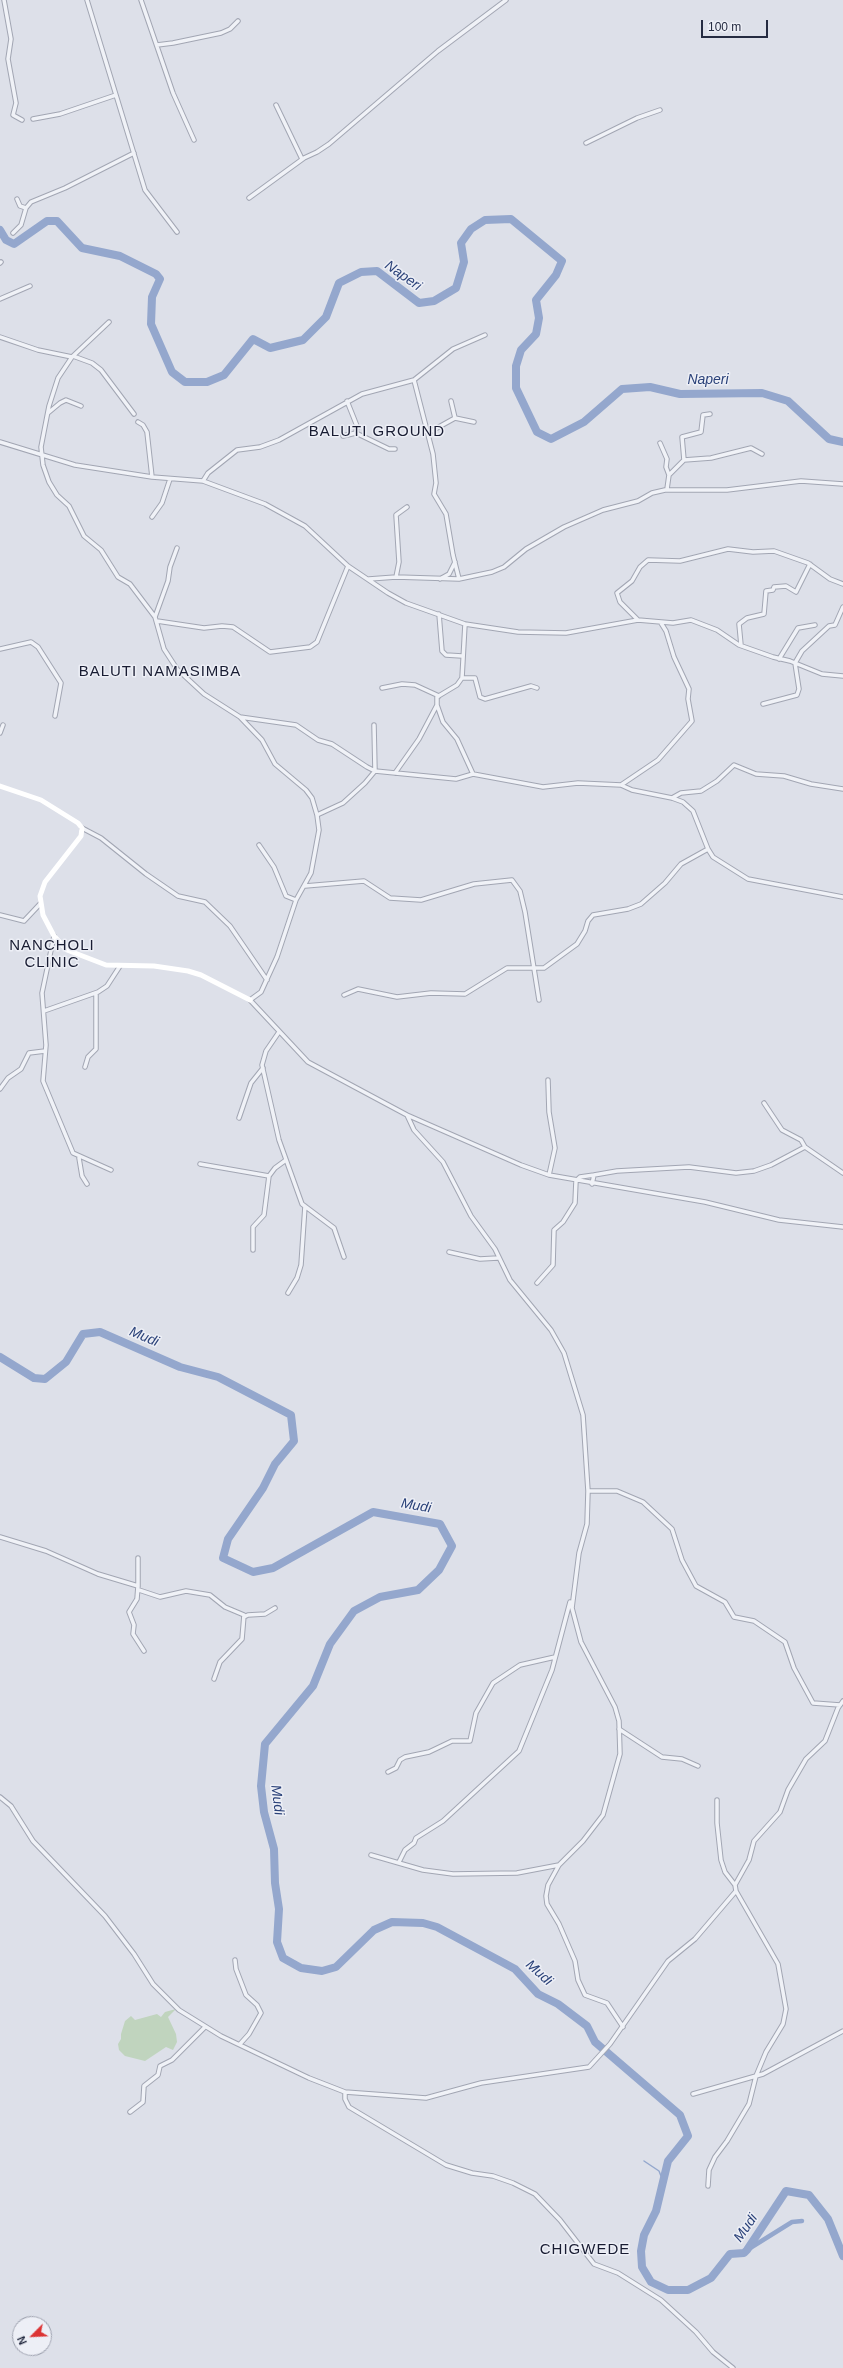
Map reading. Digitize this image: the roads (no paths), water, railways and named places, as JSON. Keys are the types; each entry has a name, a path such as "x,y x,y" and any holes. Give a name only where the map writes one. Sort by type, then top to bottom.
{"street":[{"path":"4,0 11,39 8,66 16,103 13,115 22,120"},
{"path":"87,0 146,193 177,232"},
{"path":"141,0 174,93 194,140"},
{"path":"249,198 302,160 329,144 438,51 506,0"},
{"path":"157,45 221,32 230,29 238,21"},
{"path":"33,119 60,114 116,95"},
{"path":"276,105 302,160"},
{"path":"586,143 637,118 660,110"},
{"path":"13,233 22,225 26,208 33,201 65,188 134,153"},
{"path":"17,198 20,206 26,208"},
{"path":"0,299 30,286"},
{"path":"108,322 72,357 58,378 48,413 41,453 53,489 69,506 84,536 101,550 118,577 130,584 156,619 164,649 177,669 204,694 240,717 262,740 275,764 306,790 312,798 317,815 319,830 315,860 305,886 296,900 267,980 261,992 250,1000"},
{"path":"203,481 208,473 234,452 260,447 279,440 347,401 379,388 414,380 453,349 485,335"},
{"path":"0,337 38,350 92,363 101,370 134,414"},
{"path":"414,380 433,454 436,484 434,494 446,514 454,562 459,579"},
{"path":"48,413 60,402 66,400 81,406"},
{"path":"347,401 357,426 356,433"},
{"path":"451,402 455,418"},
{"path":"684,460 682,437 701,432 703,415 710,414"},
{"path":"428,433 455,418 474,422"},
{"path":"138,422 143,425 147,432 152,478"},
{"path":"343,436 356,433 389,449 395,450"},
{"path":"0,442 41,453 75,465 152,478 203,481 265,504 305,526 348,566 406,603 464,624 518,632 566,633 638,620 661,622 691,620 717,630 741,645 779,659 795,663 822,674 843,676"},
{"path":"660,443 667,459 666,467 669,474 667,489"},
{"path":"669,474 684,460 711,458 751,448 762,454"},
{"path":"152,517 162,503 170,479"},
{"path":"369,579 396,577 439,580 459,579 492,572 504,567 526,549 564,527 603,510 638,501 652,493 667,489 727,490 801,481 843,484"},
{"path":"396,577 399,562 396,516 407,507"},
{"path":"156,619 168,581 170,566 177,548"},
{"path":"638,620 620,602 617,594 632,581 640,567 648,560 680,561 728,549 754,552 774,551 810,564 830,579 843,584"},
{"path":"439,580 449,574 454,562"},
{"path":"741,645 739,624 747,618 764,614 766,591 773,590 774,587 786,586 796,592 810,564"},
{"path":"156,619 204,628 222,626 233,627 270,652 310,647 317,642 348,566"},
{"path":"763,704 796,695 799,689 795,663 802,651 829,626 835,625 843,607"},
{"path":"439,614 442,651 446,655 462,656"},
{"path":"621,785 658,760 692,721 688,699 689,689 671,651 666,631 661,622"},
{"path":"395,773 419,739 437,705 439,696 457,685 462,678 464,624"},
{"path":"779,659 798,628 815,625"},
{"path":"0,649 31,642 38,648 61,683 54,716"},
{"path":"462,678 474,677 480,696 485,699 531,686 537,688"},
{"path":"382,688 402,684 415,685 439,696"},
{"path":"437,705 443,722 458,739 472,774"},
{"path":"240,717 296,725 318,740 332,744 366,767 375,771 456,779 472,774 543,787 578,783 621,785 632,790 672,798 683,802 693,811 708,850 714,857 748,879 843,897"},
{"path":"0,734 3,725"},
{"path":"317,815 343,803 365,784 375,771 376,755 373,731 374,725"},
{"path":"672,798 681,793 701,791 717,781 734,765 756,774 784,776 811,784 843,789"},
{"path":"0,786 40,800 78,823 82,828 101,838 146,874 182,898 205,902 230,926 267,980"},
{"path":"82,828 81,836 45,882 40,904 43,916 54,936 66,950 74,955 106,966 154,966 201,974 250,1000 308,1062 407,1115 549,1175 592,1184 705,1202 779,1220 843,1227"},
{"path":"259,845 274,867 286,896 296,900"},
{"path":"344,995 358,989 398,998 431,992 465,994 507,968 544,968 577,944 585,931 588,921 593,915 628,909 641,904 665,883 681,864 708,850"},
{"path":"305,886 364,881 390,898 421,900 474,884 512,880 520,891 525,912 539,1000"},
{"path":"0,915 24,921 40,904"},
{"path":"54,936 42,993 45,1051 43,1081 66,1140 73,1153 79,1158 96,1162 111,1170"},
{"path":"44,1011 96,993 106,986 120,966"},
{"path":"85,1067 88,1057 96,1049 96,993"},
{"path":"279,1032 266,1051 263,1068 274,1120 286,1160 304,1206 301,1265 297,1278 288,1293"},
{"path":"0,1089 8,1078 21,1069 29,1053 45,1051"},
{"path":"239,1118 251,1083 263,1068"},
{"path":"548,1080 549,1112 554,1148 554,1156 549,1175"},
{"path":"764,1103 782,1130 801,1140 805,1147 843,1173"},
{"path":"399,1862 405,1850 414,1843 416,1838 443,1821 516,1755 541,1701 572,1597 587,1524 588,1491 583,1415 564,1353 541,1315 510,1280 490,1240 471,1216 443,1162 414,1130 407,1115"},
{"path":"537,1283 553,1265 554,1230 563,1222 575,1203 576,1181 580,1177 617,1171 670,1167 689,1167 736,1173 754,1171 805,1147"},
{"path":"79,1158 82,1176 87,1184"},
{"path":"253,1250 253,1227 264,1215 269,1176 275,1168 286,1160"},
{"path":"200,1164 269,1176"},
{"path":"592,1184 594,1175"},
{"path":"304,1206 334,1228 344,1257"},
{"path":"449,1252 480,1258 498,1258"},
{"path":"588,1491 617,1491 643,1502 672,1529 682,1560 696,1586 725,1602 734,1617 754,1621 785,1642 794,1668 813,1703 840,1705"},
{"path":"0,1537 46,1551 98,1574 160,1597 186,1591 210,1595 225,1607 242,1614 244,1617"},
{"path":"138,1558 139,1588 137,1599 129,1612 134,1625 133,1634 144,1651"},
{"path":"572,1597 574,1619 581,1642 615,1706 619,1728 620,1754 606,1809 584,1841 559,1865 548,1885 546,1904 559,1924 573,1955 577,1966 578,1980 585,1995 607,2003 623,2027"},
{"path":"244,1617 248,1615 265,1614 275,1608"},
{"path":"214,1679 220,1662 242,1639 244,1617"},
{"path":"388,1772 396,1768 400,1760 405,1757 429,1752 452,1741 470,1741 476,1713 493,1683 520,1665 555,1657"},
{"path":"735,1885 749,1860 754,1841 780,1812 788,1790 806,1759 825,1741 843,1701"},
{"path":"619,1728 662,1757 682,1759 698,1766"},
{"path":"0,1797 11,1806 33,1841 105,1916 134,1954 153,1984 179,2010 205,2027 309,2078 345,2092 426,2098 480,2084 528,2075 583,2069 600,2057 623,2027 668,1962 695,1939 736,1891"},
{"path":"708,2186 709,2170 715,2157 727,2141 749,2104 756,2076 766,2052 783,2024 786,2009 778,1964 736,1891 735,1885 724,1872 717,1830 717,1800"},
{"path":"371,1855 423,1870 453,1874 517,1873 559,1865"},
{"path":"235,1960 237,1973 246,1995 257,2006 261,2013 249,2034 240,2044"},
{"path":"130,2112 143,2102 144,2086 158,2075 160,2066 172,2060 205,2027"},
{"path":"693,2094 756,2076 843,2031"},
{"path":"345,2092 345,2099 349,2107 446,2165 472,2173 493,2176 513,2182 535,2194 560,2220 594,2264 618,2272 661,2300 696,2332 712,2352 734,2368"}],"waterway":[{"name":"Naperi","path":"0,230 6,240 14,244 47,221 57,221 82,248 120,256 156,274 160,279 152,297 151,324 172,372 185,382 207,382 224,375 253,339 270,348 303,340 326,317 339,283 361,272 377,271 419,303 434,301 456,288 464,262 461,243 471,229 485,220 511,219 562,261 556,275 536,300 539,318 536,334 521,350 516,366 516,388 537,432 551,439 584,422 622,389 650,387 680,394 762,393 788,401 829,439 843,442"},
{"name":"Mudi","path":"0,1357 34,1378 45,1379 66,1362 83,1334 100,1332 180,1367 218,1377 291,1415 294,1441 275,1464 263,1488 228,1539 223,1558 253,1572 273,1568 373,1512 440,1524 452,1546 439,1570 418,1590 380,1597 354,1611 330,1644 313,1686 265,1744 261,1786 264,1812 274,1849 275,1883 279,1909 277,1942 283,1958 301,1968 322,1971 336,1967 374,1930 392,1922 423,1923 437,1927 515,1969 538,1994 558,2004 587,2026 595,2042 680,2115 688,2136 668,2161 656,2211 644,2235 641,2251 642,2267 651,2282 668,2290 688,2290 711,2278 730,2254 744,2253 747,2250 786,2191 809,2195 828,2219 843,2256"},
{"path":"644,2161 659,2171 663,2181"},
{"path":"747,2250 792,2222 802,2221"}],"district":[{"name":"BALUTI GROUND","path":"377,432"},
{"name":"BALUTI NAMASIMBA","path":"160,672"},
{"name":"NANCHOLI CLINIC","path":"52,954"},
{"name":"CHIGWEDE","path":"585,2250"}]}
